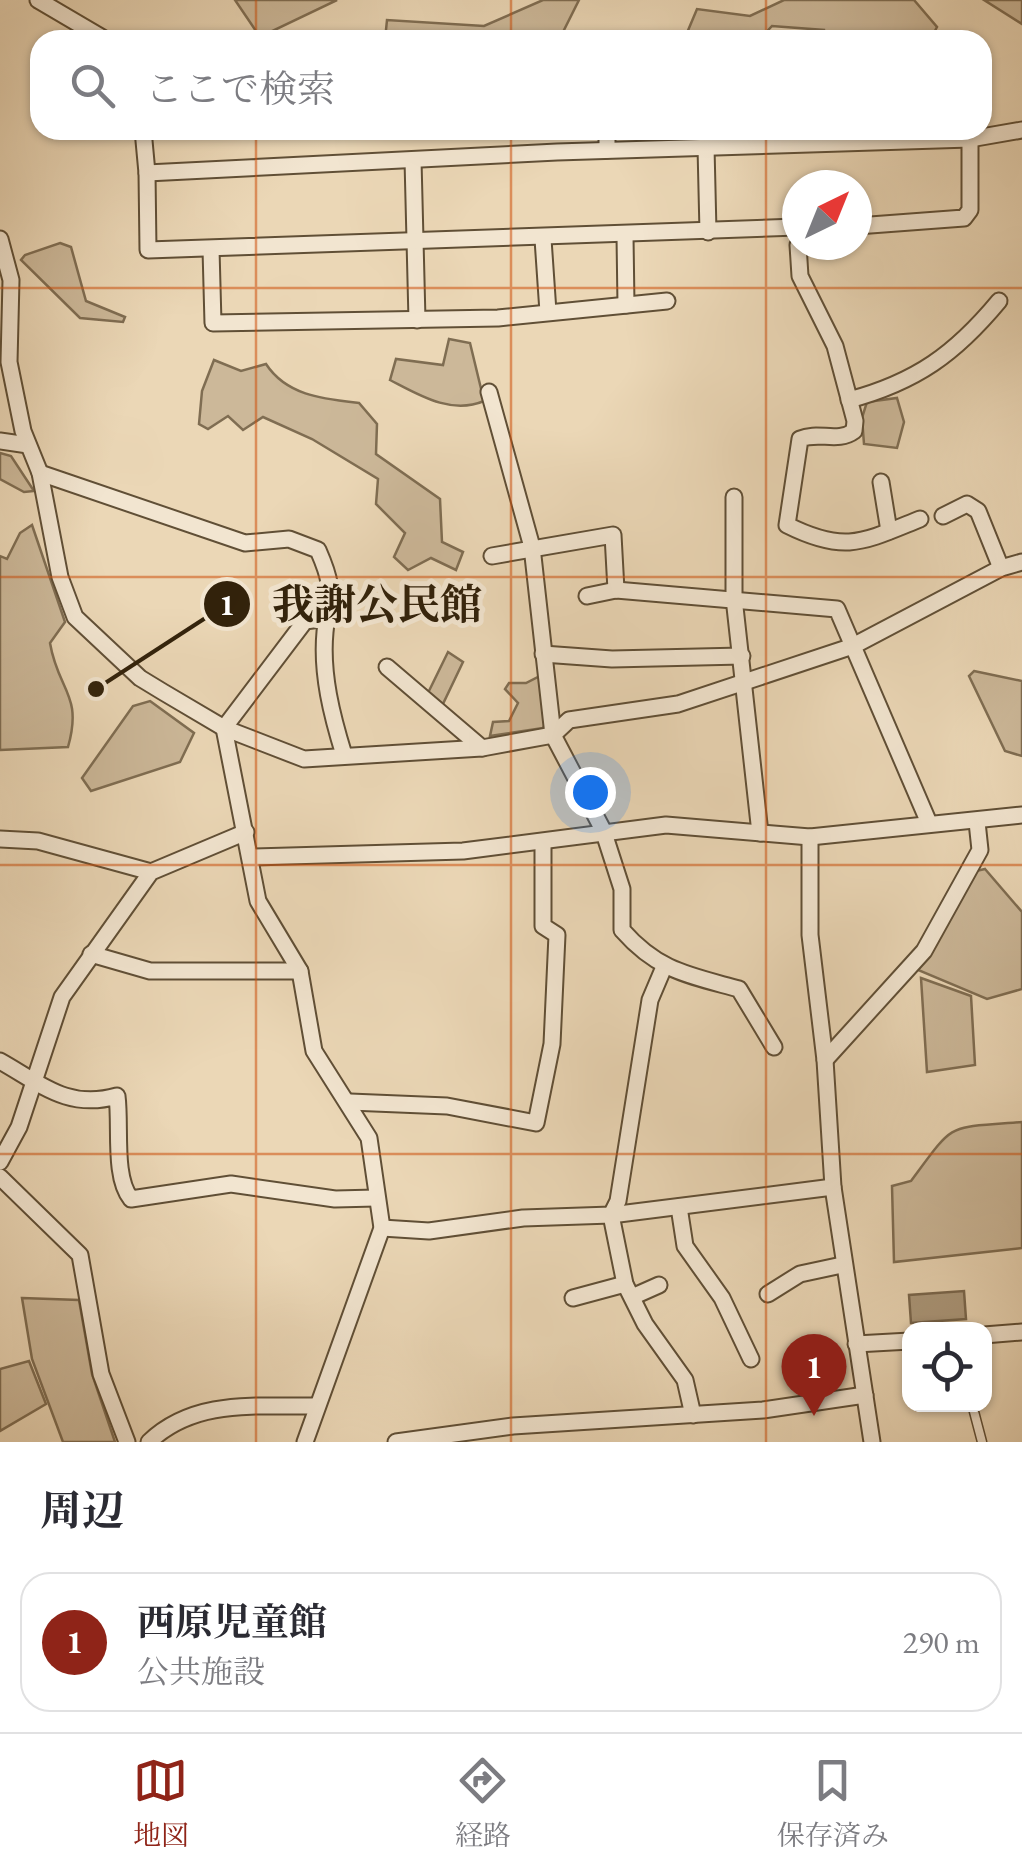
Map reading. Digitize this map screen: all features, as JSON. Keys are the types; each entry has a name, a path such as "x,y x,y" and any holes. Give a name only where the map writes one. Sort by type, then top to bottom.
{"street":[{"path":"38,0 89,30"},
{"path":"992,135 1022,130"},
{"path":"144,140 148,250 782,229"},
{"path":"607,140 607,150"},
{"path":"147,173 607,150 937,140"},
{"path":"872,225 964,218 970,210 970,140"},
{"path":"706,147 708,232"},
{"path":"412,160 417,320"},
{"path":"625,236 626,304"},
{"path":"0,238 5,286 5,361 28,446 40,473 60,577 75,617 140,678 224,728 304,760 482,748 553,735 569,720 678,704 743,686 853,646 1001,568 1022,562"},
{"path":"543,238 548,312"},
{"path":"211,249 213,323 417,320 667,301"},
{"path":"799,260 800,276 835,346 854,431 846,437 809,435 800,440 787,525 821,542 849,545 920,519"},
{"path":"849,400 897,387 938,362 999,301"},
{"path":"489,392 532,547 553,735 602,830 622,889 622,930 644,956 664,967 739,989 774,1048"},
{"path":"0,441 28,446"},
{"path":"40,473 244,543 289,540 318,550 333,591 328,618 329,706 344,755"},
{"path":"882,482 889,532"},
{"path":"734,497 734,598 760,833"},
{"path":"942,516 968,504 978,511 1001,568"},
{"path":"492,556 613,535 616,590"},
{"path":"587,596 616,590 837,609 929,823"},
{"path":"305,1442 382,1228 369,1138 350,1102 314,1051 300,970 258,901 224,728 305,622 328,618"},
{"path":"543,654 742,656"},
{"path":"387,667 482,748"},
{"path":"250,857 366,857 543,842 602,830 666,825 810,838 1022,815"},
{"path":"825,1060 924,952 980,850 976,822"},
{"path":"0,1162 20,1127 62,997 151,872 246,832"},
{"path":"810,838 810,935 825,1060 833,1187 872,1442"},
{"path":"0,839 38,841 151,872"},
{"path":"350,1102 447,1106 536,1124 552,1044 558,935 543,926 543,842"},
{"path":"91,954 150,971 300,970"},
{"path":"664,967 650,1000 618,1201 611,1215 628,1291 685,1380 693,1416"},
{"path":"0,1061 34,1080 43,1091 78,1101 118,1096 122,1136 119,1176 132,1199 231,1184 335,1200 376,1198"},
{"path":"0,1177 80,1255 101,1374 127,1442"},
{"path":"382,1228 430,1231 522,1218 611,1215 833,1187"},
{"path":"680,1207 684,1246 722,1298 751,1359"},
{"path":"768,1294 800,1274 842,1265"},
{"path":"573,1298 659,1284"},
{"path":"992,1335 1022,1332"},
{"path":"856,1344 902,1341"},
{"path":"396,1442 693,1416 865,1395"},
{"path":"149,1442 171,1425 206,1410 316,1406"}],"lane":[{"path":"974,1412 982,1442"}],"shaded area":[{"path":"235,0 337,0 275,30 255,30"},
{"path":"543,0 579,0 564,30 386,30 387,20 484,26"},
{"path":"784,0 914,0 937,27 688,30 697,9 750,16"},
{"path":"984,0 1022,0 1022,24"},
{"path":"60,243 71,247 86,301 125,317 123,322 80,318 21,260"},
{"path":"449,339 470,343 484,401 472,405 447,404 390,380 396,359 443,365"},
{"path":"214,360 241,371 266,364 295,389 359,403 377,424 376,454 440,499 442,542 463,552 456,570 431,558 408,570 394,557 405,533 376,504 378,479 312,439 263,417 243,430 228,416 208,429 199,424 202,391"},
{"path":"897,398 904,422 897,448 864,444 862,418 867,402"},
{"path":"0,453 11,456 34,491 24,492 0,479"},
{"path":"32,525 65,622 50,643 71,703 72,729 68,747 0,750 0,556 7,559 20,533"},
{"path":"448,652 463,662 441,708 426,697"},
{"path":"974,671 1022,681 1022,756 1005,751 969,676"},
{"path":"540,676 546,722 543,728 490,736 493,722 509,721 518,703 505,689 509,683 526,683"},
{"path":"150,701 194,733 180,762 91,791 82,778 133,706"},
{"path":"985,869 1022,912 1022,989 987,999 918,970 976,871"},
{"path":"921,978 971,996 975,1065 927,1072"},
{"path":"1022,1122 1022,1248 894,1262 892,1186 911,1181 955,1131"},
{"path":"964,1291 966,1319 911,1322 909,1295"},
{"path":"22,1298 79,1300 92,1374 115,1442 63,1442 32,1359"},
{"path":"29,1361 46,1404 0,1431 0,1369"}],"place":[{"name":"我謝公民館","path":"96,689"},
{"name":"西原児童館","path":"814,1416"}]}
